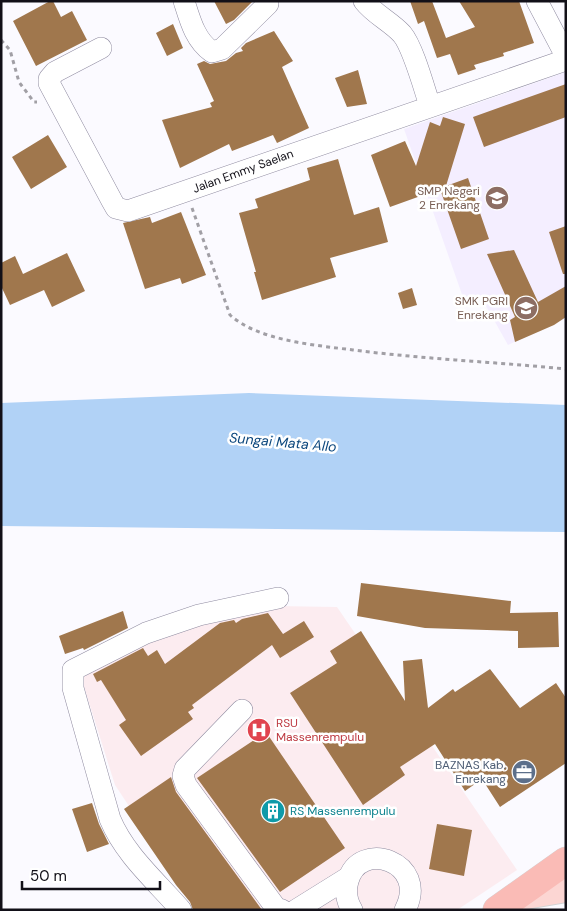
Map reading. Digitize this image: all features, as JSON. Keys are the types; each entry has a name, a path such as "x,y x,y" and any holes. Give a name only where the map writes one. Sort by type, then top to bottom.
{"highway":[{"path":"506,904 566,861"}],"main road":[{"path":"506,904 566,889"}],"street":[{"path":"184,1 193,30 205,47 212,52 222,49 268,4"},
{"path":"364,1 372,12 389,22 404,36 430,106"},
{"path":"537,1 566,56"},
{"name":"Jalan Emmy Saelan","path":"101,48 55,72 49,79 57,98 116,208 128,211 566,60"},
{"path":"181,910 135,860 117,836 110,819 79,711 73,688 73,670 146,633 199,615 278,598"},
{"path":"242,710 185,769 183,776 186,785 276,908 282,910"},
{"path":"296,910 349,877 364,861 374,858 395,862 408,878 411,889 410,906"},
{"path":"349,877 346,898 352,910"}],"path":[{"path":"1,40 10,50 19,82 34,102 57,98"},
{"path":"186,192 224,301 230,315 240,325 308,344 402,356 566,369"}],"shaded area":[{"name":"SMP Negeri 2 Enrekang","path":"566,72 566,318 508,345 481,297 465,303 404,129"},
{"name":"RSU Massenrempulu","path":"274,606 337,607 517,870 457,910 198,910 115,785 80,674 178,627"}],"water":[{"name":"Sungai Mata Allo","path":"249,393 566,405 566,532 1,526 1,403"}],"building":[{"path":"53,1 61,17 72,11 87,40 36,66 13,21"},
{"path":"214,1 253,1 234,20 226,24"},
{"path":"410,1 432,1 446,38 475,27 459,1 519,1 534,43 503,53 504,56 474,65 476,69 458,75 450,54 437,58 424,21 418,24"},
{"path":"173,24 183,48 167,56 156,33"},
{"path":"274,31 293,61 282,67 309,128 277,143 273,135 232,151 229,144 180,168 162,120 212,107 210,103 214,101 197,64 204,61 210,64 226,61 236,53 243,51 241,48 246,43"},
{"path":"358,70 367,104 347,107 335,78"},
{"path":"566,84 566,117 484,147 473,117"},
{"path":"443,117 465,124 446,186 468,178 489,239 461,249 440,189 390,207 371,155 405,141 416,166 430,122 440,126"},
{"path":"48,135 67,167 31,189 12,157"},
{"path":"338,159 354,215 379,207 388,242 330,258 336,277 262,300 239,213 258,208 255,199 310,180 307,168"},
{"path":"181,212 206,275 182,284 180,278 145,289 123,223 150,217 152,223"},
{"path":"566,226 566,274 563,274 549,232"},
{"path":"514,250 538,302 566,286 566,317 554,325 515,342 510,320 515,317 487,254"},
{"path":"67,253 85,291 52,307 44,290 10,305 1,286 1,263 15,256 23,274"},
{"path":"412,288 417,305 403,309 398,293"},
{"path":"361,583 511,601 510,613 558,612 559,647 518,648 518,631 425,628 357,616"},
{"path":"123,611 128,628 84,650 83,648 65,654 59,636"},
{"path":"268,613 283,634 304,621 314,637 280,658 272,645 192,705 194,708 188,712 193,719 141,756 119,725 126,720 101,680 97,682 93,674 143,648 148,656 157,650 165,664 220,623 234,620 236,623 242,619"},
{"path":"361,631 405,701 403,661 422,659 428,708 453,689 455,692 490,669 520,708 556,683 566,698 566,763 500,807 482,779 465,791 435,744 400,767 405,775 363,805 290,693 337,663 330,651"},
{"name":"RS Massenrempulu","path":"266,732 345,848 280,892 197,778"},
{"path":"171,777 176,792 262,910 193,910 190,902 176,885 124,809"},
{"path":"92,803 99,824 109,844 87,852 72,809"},
{"path":"437,824 472,830 464,876 429,869"}],"place":[{"name":"SMP Negeri 2 Enrekang","path":"497,198"},
{"name":"SMK PGRI Enrekang","path":"526,308"},
{"name":"RSU Massenrempulu","path":"259,730"},
{"name":"BAZNAS Kab. Enrekang","path":"524,772"},
{"name":"RS Massenrempulu","path":"273,811"}]}
